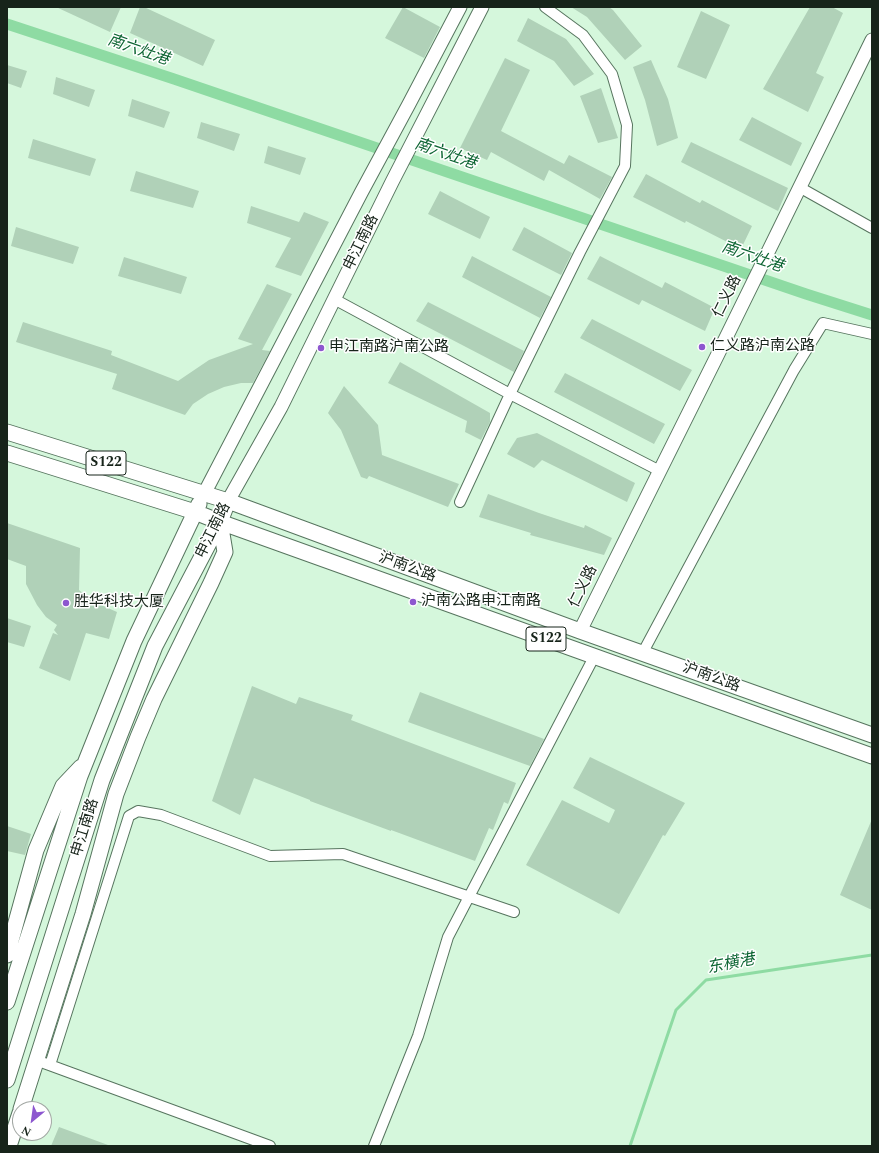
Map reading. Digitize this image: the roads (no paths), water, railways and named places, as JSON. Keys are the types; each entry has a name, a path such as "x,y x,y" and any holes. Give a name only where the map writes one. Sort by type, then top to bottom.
{"main road":[{"name":"申江南路","path":"7,1002 80,776 134,642 204,494 460,7"},
{"name":"申江南路","path":"7,1080 102,780 155,646 220,522 228,502 281,407 394,178 482,7"},
{"name":"仁义路","path":"580,631 872,40"},
{"name":"沪南公路","path":"7,432 228,502 642,654 872,735"},
{"name":"沪南公路","path":"7,453 195,512 872,756"},
{"path":"25,1101 43,1063 116,794 154,699 225,552 220,522"},
{"path":"102,780 126,748 154,699"},
{"path":"7,955 36,850 64,786 86,762"}],"street":[{"path":"460,502 510,394 586,239 606,204 624,166 627,125 612,74 583,35 545,7"},
{"path":"799,187 872,228"},
{"path":"334,300 510,394 660,471"},
{"path":"642,654 794,370 822,323 872,334"},
{"path":"374,1146 418,1036 448,937 594,656"},
{"path":"270,1146 43,1063 129,816 138,811 161,815 270,856 344,854 514,912"}],"waterway":[{"name":"南六灶港","path":"7,24 872,315"},
{"name":"东横港","path":"630,1146 676,1010 706,980 872,955"}],"place":[{"name":"仁义路沪南公路","path":"702,347"},
{"name":"申江南路沪南公路","path":"321,348"},
{"name":"沪南公路申江南路","path":"413,602"},
{"name":"胜华科技大厦","path":"66,603"}]}
